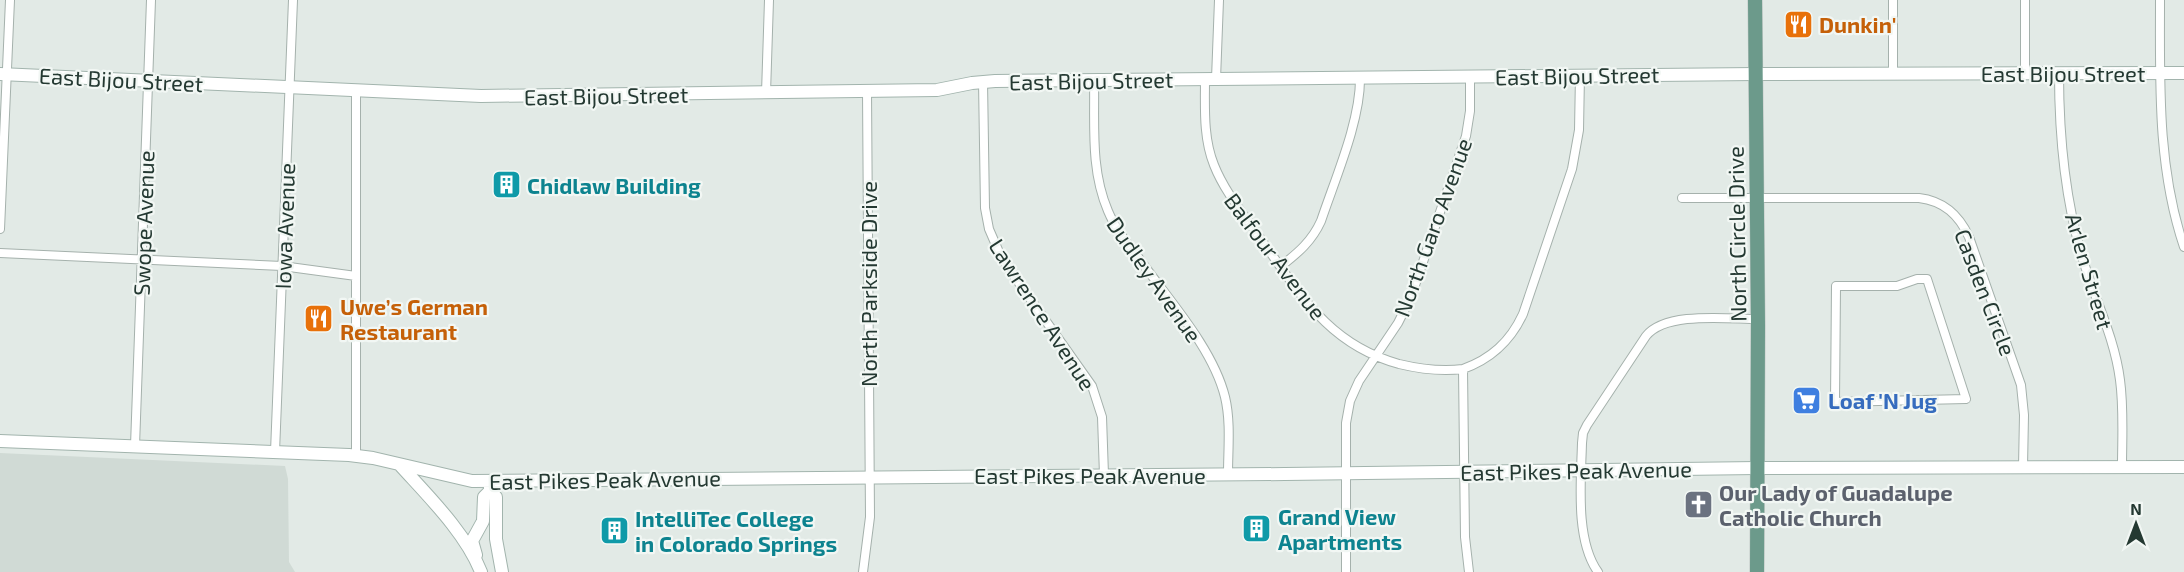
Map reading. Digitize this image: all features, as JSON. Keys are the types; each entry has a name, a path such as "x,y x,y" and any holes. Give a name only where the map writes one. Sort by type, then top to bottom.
{"main road":[{"name":"North Circle Drive","path":"1755,0 1758,319 1757,572"},
{"name":"East Bijou Street","path":"3,74 481,96 941,90 983,81 1580,75 2184,73"},
{"name":"East Pikes Peak Avenue","path":"0,441 356,456 490,486 869,477 1582,469 2184,467"},
{"path":"399,464 460,536 480,570"},
{"path":"480,570 472,541 483,521 484,497 490,486"},
{"path":"490,486 496,497 496,539 502,572"}],"street":[{"path":"0,229 3,74 10,0"},
{"name":"Swope Avenue","path":"135,446 152,0"},
{"name":"Iowa Avenue","path":"275,452 293,0"},
{"path":"766,93 769,0"},
{"name":"Balfour Avenue","path":"1219,0 1206,132 1213,165 1225,188 1312,308 1330,328 1354,345 1376,356 1407,366 1429,370 1463,369"},
{"path":"1893,0 1893,73"},
{"path":"2025,0 2025,73"},
{"path":"2160,0 2160,109 2165,166 2171,200 2184,247"},
{"name":"Arlen Street","path":"2059,73 2061,138 2075,228 2083,261 2116,359 2120,380 2122,467"},
{"path":"1469,572 1465,537 1463,369 1485,359 1503,345 1514,332 1523,314 1572,169 1579,130 1580,75"},
{"name":"North Garo Avenue","path":"1346,572 1347,423 1350,401 1359,381 1398,323 1411,297 1462,148 1470,111 1470,76"},
{"path":"1281,266 1303,248 1316,232 1321,221 1357,112 1360,77"},
{"name":"Dudley Avenue","path":"1094,80 1095,159 1100,188 1109,213 1122,236 1211,361 1222,386 1227,410 1228,474"},
{"name":"Lawrence Avenue","path":"983,81 985,208 989,230 1002,259 1092,386 1102,417 1104,475"},
{"path":"356,90 356,456"},
{"name":"North Parkside Drive","path":"863,572 869,531 867,91"},
{"name":"Casden Circle","path":"1682,198 1919,198 1938,202 1953,212 1969,237 2021,385 2023,467"},
{"path":"0,253 282,266 356,276"},
{"path":"1917,279 1927,279 1966,399 1835,402 1836,286 1897,286 1917,279"},
{"path":"1598,572 1591,562 1583,540 1583,433 1650,330 1665,322 1681,320 1758,319"}],"shaded area":[{"path":"0,453 285,466 288,479 289,562 295,572 0,572"}],"place":[{"name":"Dunkin'","path":"1798,24"},
{"name":"Chidlaw Building","path":"506,185"},
{"name":"Uwe’s German Restaurant","path":"319,319"},
{"name":"Loaf 'N Jug","path":"1807,400"},
{"name":"Our Lady of Guadalupe Catholic Church","path":"1698,505"},
{"name":"Grand View Apartments","path":"1257,529"},
{"name":"IntelliTec College in Colorado Springs","path":"614,531"}]}
